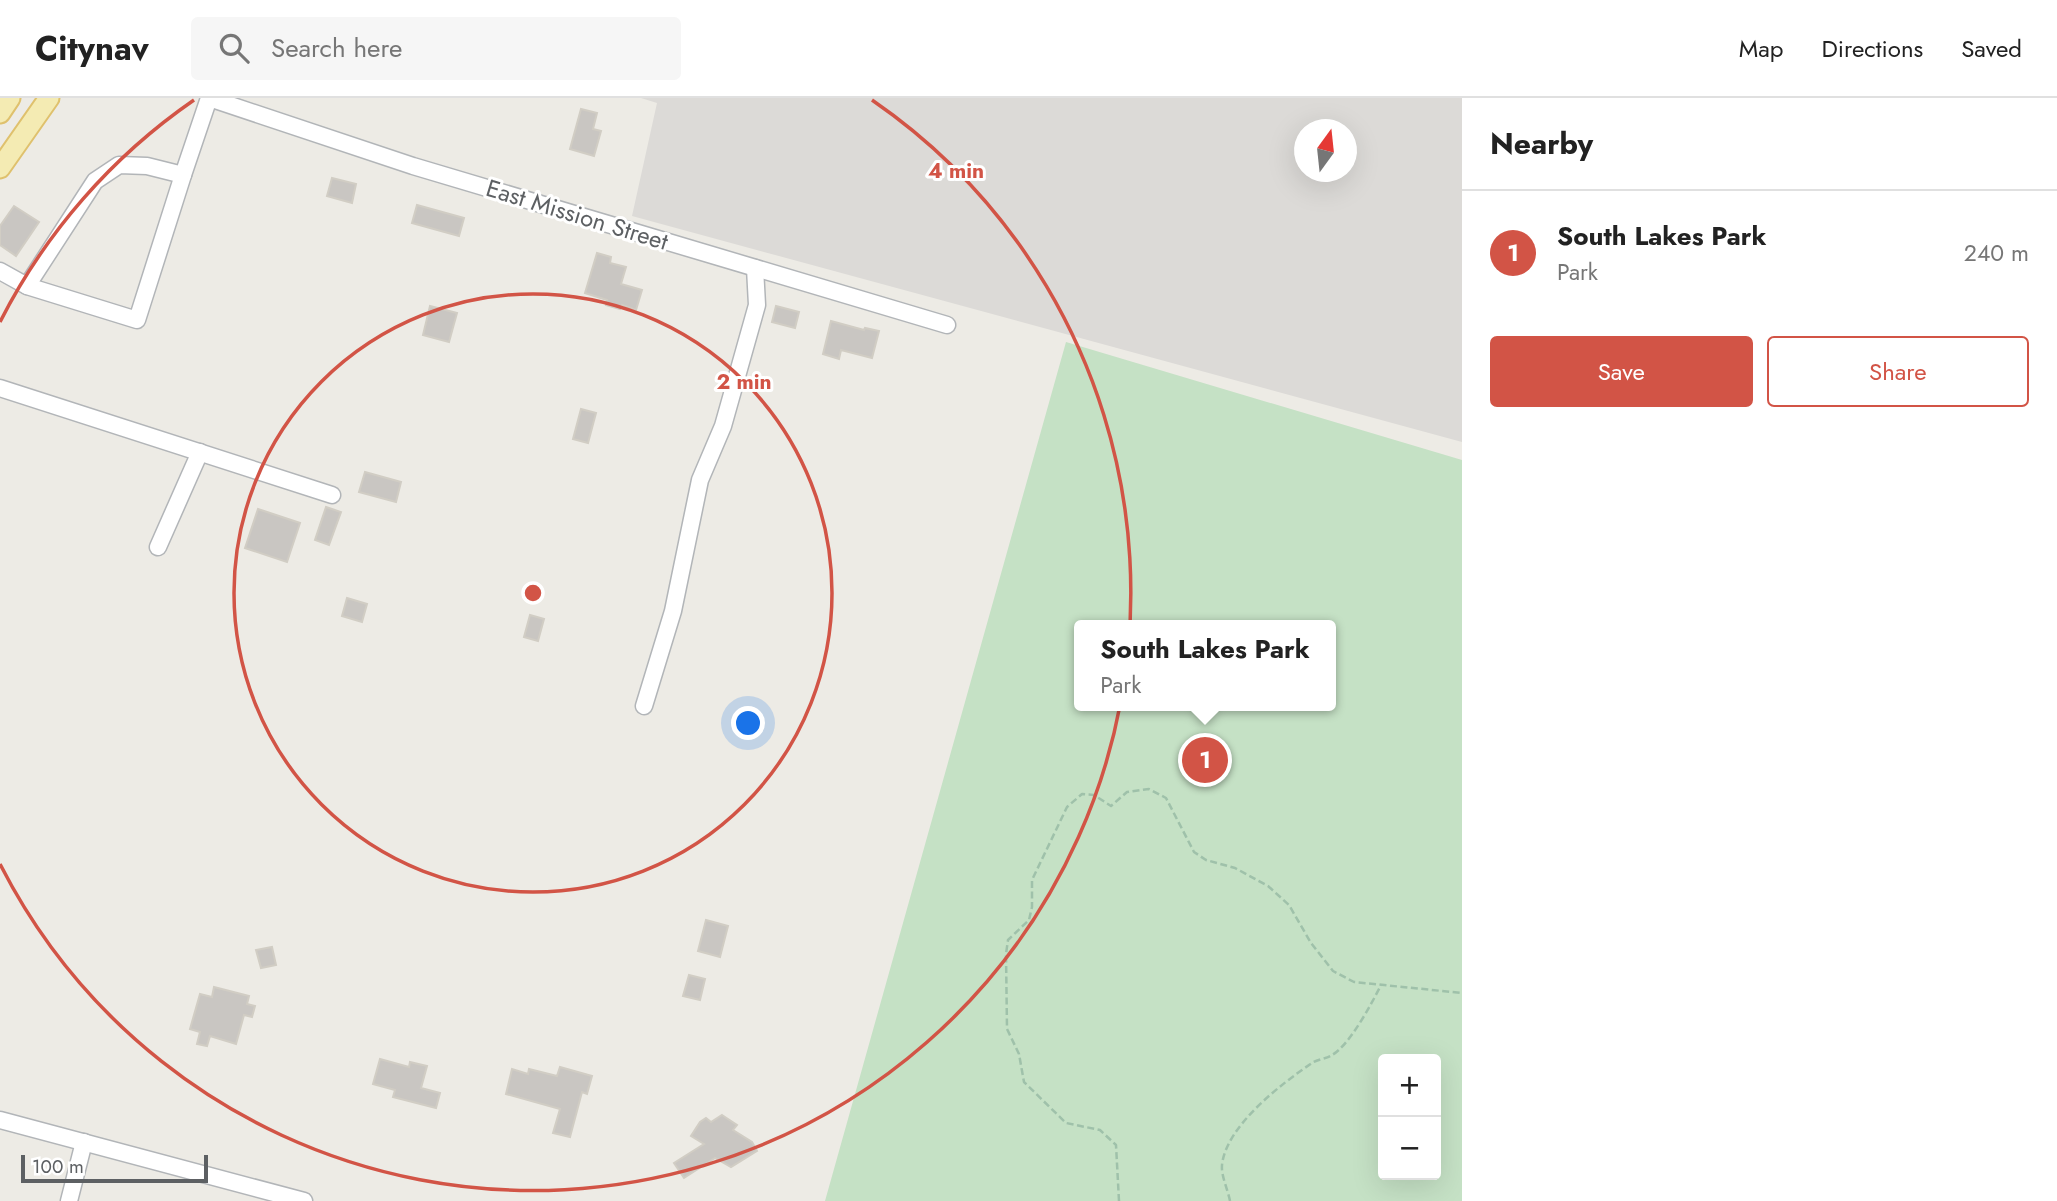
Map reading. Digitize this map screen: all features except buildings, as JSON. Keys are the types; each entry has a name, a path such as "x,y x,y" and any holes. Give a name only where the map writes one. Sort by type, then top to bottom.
{"main road":[{"path":"0,113 10,98"},
{"path":"0,169 49,98"}],"street":[{"path":"0,271 27,286 137,320 209,98"},
{"name":"East Mission Street","path":"209,98 413,166 947,325"},
{"path":"27,286 95,181 119,165 147,166 183,176"},
{"path":"644,706 673,611 700,480 723,426 757,305 755,268"},
{"path":"0,388 332,495"},
{"path":"158,547 200,452"},
{"path":"0,1119 304,1201"},
{"path":"69,1201 84,1142"}],"path":[{"path":"1119,1201 1116,1145 1100,1130 1066,1123 1024,1082 1019,1054 1007,1029 1008,940 1029,920 1032,880 1067,807 1082,793 1094,795 1111,806 1127,792 1149,789 1166,798 1194,852 1206,860 1236,867 1268,886 1289,905 1311,943 1333,971 1354,982 1462,993"},
{"path":"1230,1201 1221,1167 1229,1139 1244,1119 1314,1061 1334,1055 1364,1018 1381,985"}],"shaded area":[{"path":"641,98 1462,98 1462,442 632,216 657,103"}],"green space":[{"path":"1066,342 1462,460 1462,1201 825,1201"}],"place":[{"name":"South Lakes Park","path":"1205,760"}]}
